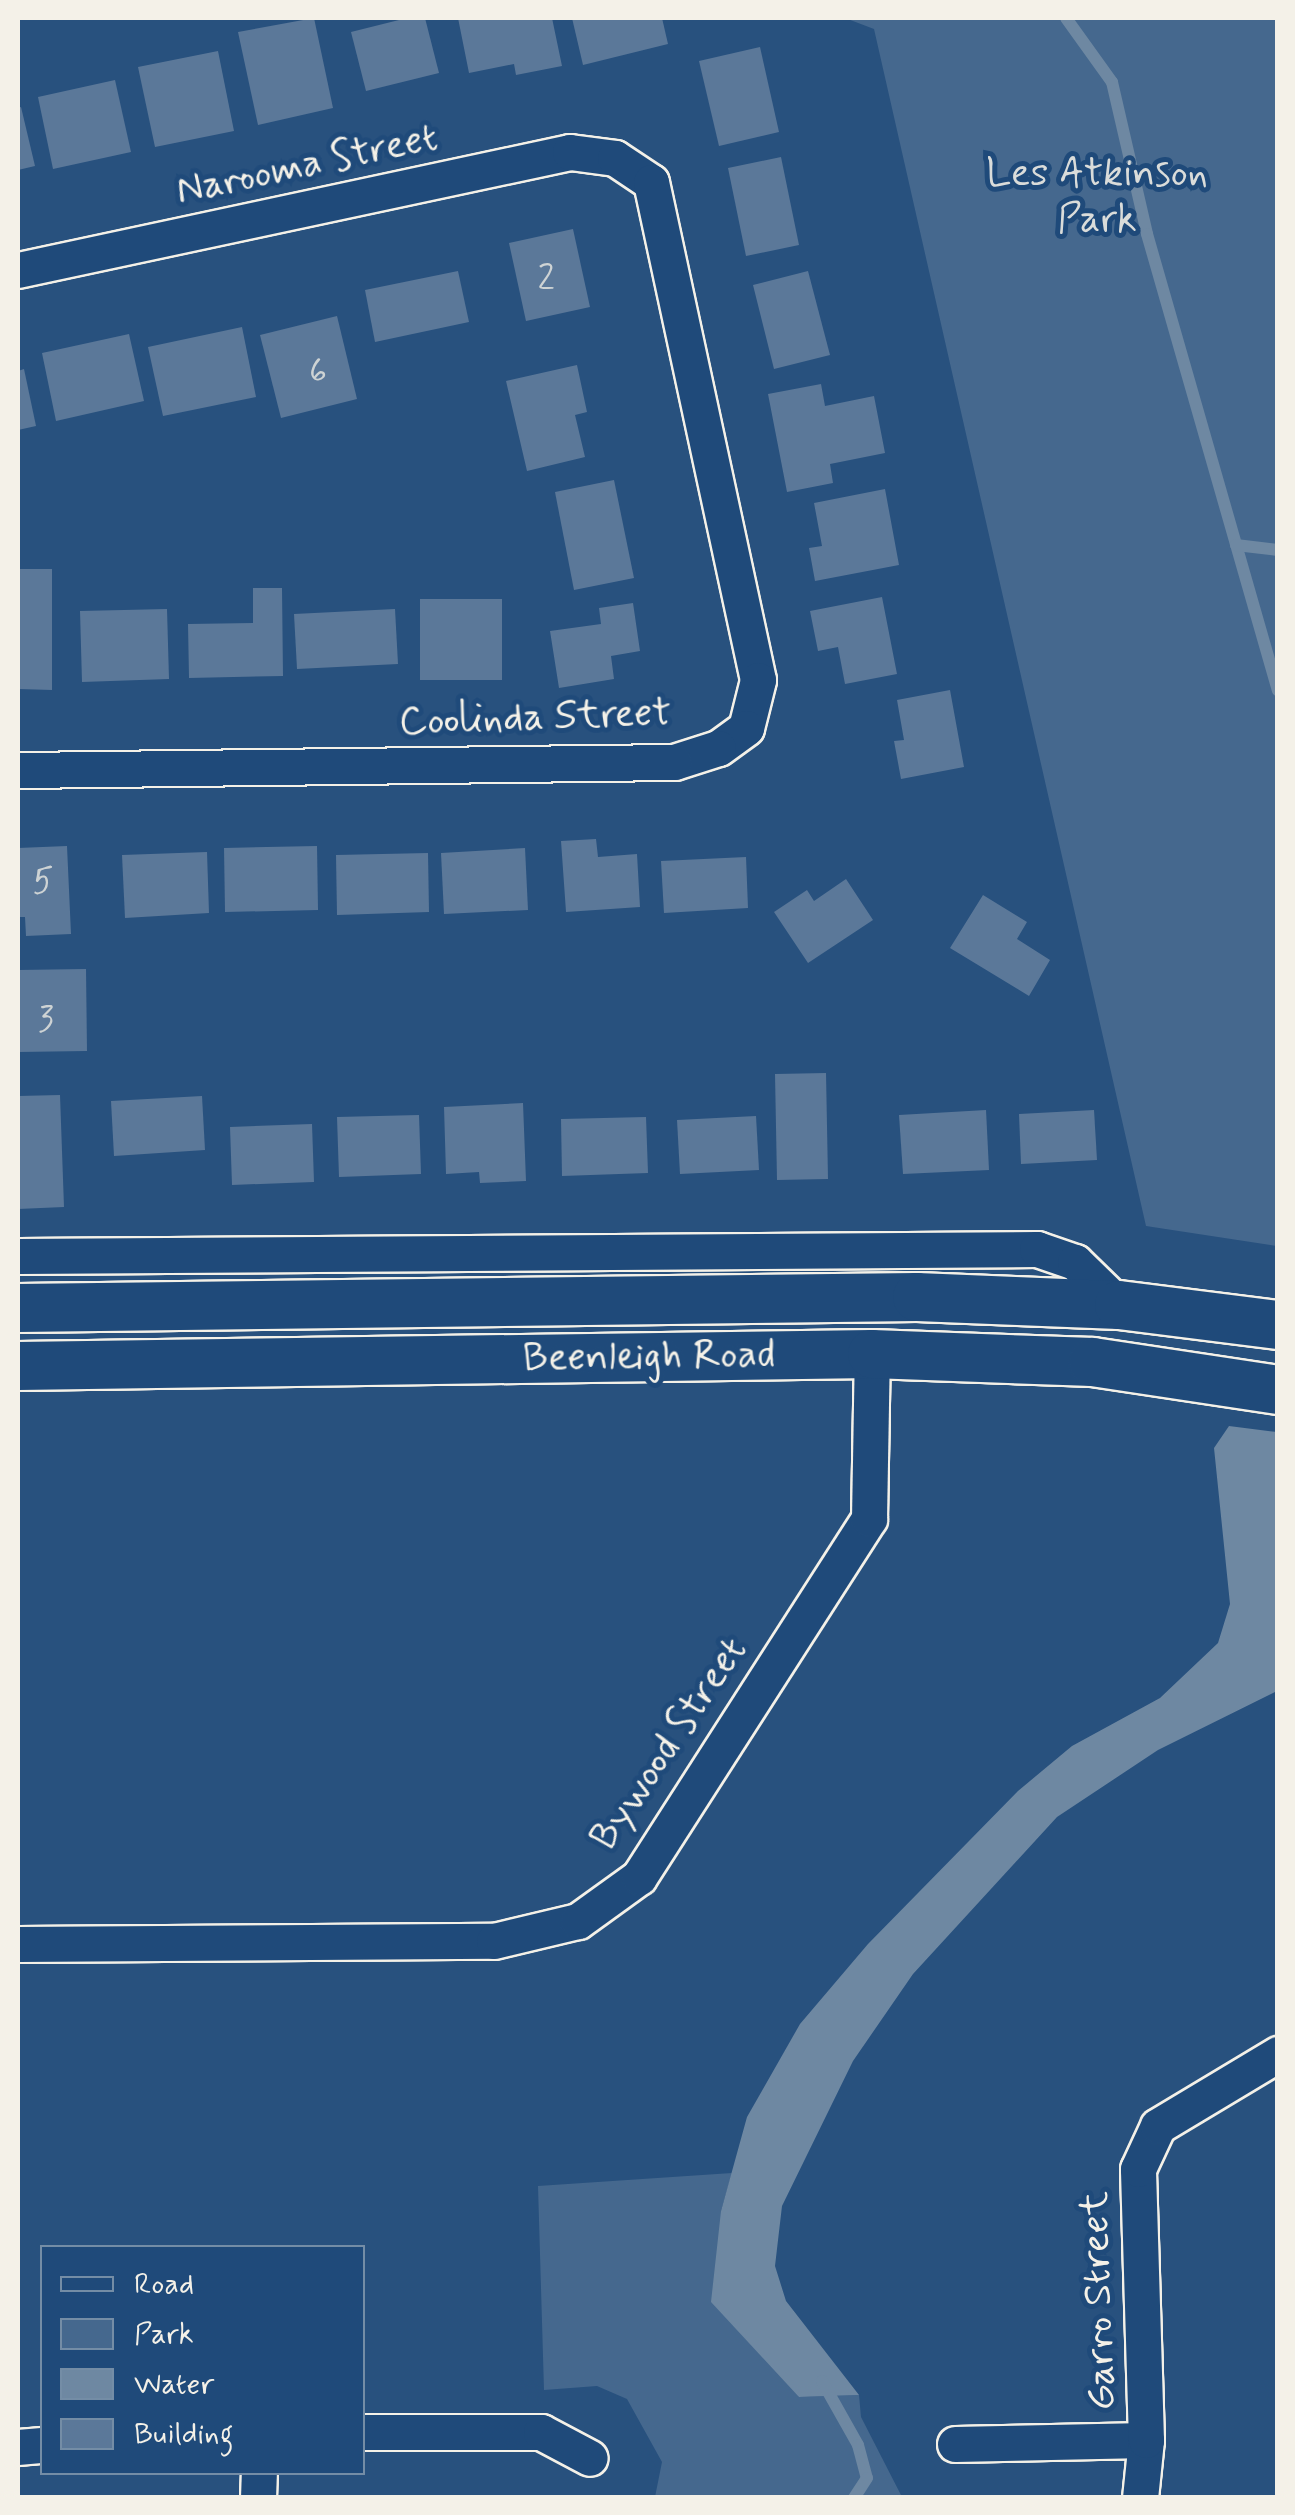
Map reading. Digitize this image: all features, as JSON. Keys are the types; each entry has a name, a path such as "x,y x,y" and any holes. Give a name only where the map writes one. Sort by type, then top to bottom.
{"main road":[{"name":"Beenleigh Road","path":"18,1308 917,1297 1119,1305 1278,1325"},
{"name":"Beenleigh Road","path":"18,1366 872,1354 1092,1362 1278,1390"}],"street":[{"name":"Narooma Street","path":"18,270 570,152 615,158"},
{"name":"Coolinda Street","path":"18,770 674,762 718,748 746,728 758,680 651,182 615,158"},
{"path":"18,1256 1037,1249 1075,1262 1119,1305"},
{"name":"Bywood Street","path":"18,1944 494,1941 578,1920 639,1877 869,1519 872,1354"},
{"name":"Garro Street","path":"1140,2498 1146,2440 1138,2170 1158,2126 1278,2054"},
{"path":"365,2432 541,2432 590,2458"},
{"path":"955,2444 1146,2440"}],"green space":[{"name":"Les Atkinson Park","path":"845,18 1277,18 1277,1246 1146,1226 874,29"},
{"path":"732,2173 721,2211 799,2397 859,2395 861,2417 902,2497 655,2497 662,2462 627,2399 597,2386 544,2390 538,2186"}],"water":[{"path":"1229,1426 1277,1432 1277,1691 1158,1750 1057,1817 913,1974 853,2061 782,2206 775,2266 786,2301 859,2395 799,2397 711,2302 721,2211 747,2117 800,2024 868,1944 1018,1791 1072,1746 1160,1698 1218,1643 1230,1604 1214,1448"}],"building":[{"path":"314,18 333,108 258,125 238,32"},
{"path":"407,18 425,18 439,73 366,91 351,32"},
{"path":"458,18 552,18 562,66 516,75 514,64 469,73"},
{"path":"572,18 662,18 668,44 583,65"},
{"path":"760,47 779,132 719,146 699,61"},
{"path":"218,51 234,131 155,147 138,67"},
{"path":"115,80 131,152 53,169 38,97"},
{"path":"21,107 35,166 18,170 18,108"},
{"path":"781,157 799,245 746,256 728,168"},
{"path":"573,229 590,307 526,321 509,243"},
{"path":"458,271 469,322 375,342 365,290"},
{"path":"808,271 830,355 774,369 753,285"},
{"path":"337,316 357,399 281,418 260,335"},
{"path":"242,327 256,397 163,416 148,347"},
{"path":"129,334 144,401 56,421 42,353"},
{"path":"577,365 587,412 575,415 585,457 527,471 506,381"},
{"path":"24,369 36,426 18,430 18,371"},
{"path":"821,384 825,406 874,396 885,453 830,464 833,483 787,492 768,394"},
{"path":"614,480 634,578 574,590 555,492"},
{"path":"885,489 899,565 815,581 809,548 822,546 814,503"},
{"path":"18,569 52,569 52,690 18,689"},
{"path":"253,588 282,588 283,676 189,678 188,624 253,623"},
{"path":"882,597 897,674 845,684 838,647 818,651 810,611"},
{"path":"420,599 502,599 502,680 420,680"},
{"path":"633,603 640,651 611,656 614,679 559,688 550,631 601,624 599,608"},
{"path":"167,609 169,679 82,682 80,611"},
{"path":"395,609 398,664 297,669 294,614"},
{"path":"950,690 964,767 901,779 894,741 904,740 897,700"},
{"path":"596,839 598,857 637,854 640,907 566,912 561,841"},
{"path":"67,846 71,934 26,936 25,917 18,917 18,848"},
{"path":"317,846 318,910 225,912 224,848"},
{"path":"525,848 528,910 444,914 441,853"},
{"path":"207,852 209,913 125,918 122,855"},
{"path":"428,853 429,912 337,915 336,855"},
{"path":"746,857 748,908 664,913 661,861"},
{"path":"846,879 873,920 808,963 774,912 807,890 814,901"},
{"path":"983,895 1027,922 1017,939 1050,960 1029,996 950,948"},
{"path":"86,969 87,1051 18,1052 18,970"},
{"path":"826,1073 828,1179 777,1180 775,1074"},
{"path":"60,1095 64,1207 18,1209 18,1096"},
{"path":"202,1096 205,1150 114,1156 111,1101"},
{"path":"523,1103 526,1181 480,1183 479,1172 446,1174 444,1107"},
{"path":"986,1110 989,1170 903,1174 899,1115"},
{"path":"1094,1110 1097,1160 1021,1164 1019,1114"},
{"path":"419,1115 421,1174 339,1177 337,1117"},
{"path":"756,1116 759,1170 680,1174 677,1120"},
{"path":"646,1117 648,1173 562,1176 561,1119"},
{"path":"312,1124 314,1182 232,1185 230,1127"}],"waterway":[{"path":"1066,18 1112,82 1147,234 1278,691"},
{"path":"1236,545 1278,550"},
{"path":"822,2381 858,2445 867,2478 854,2498"}]}
